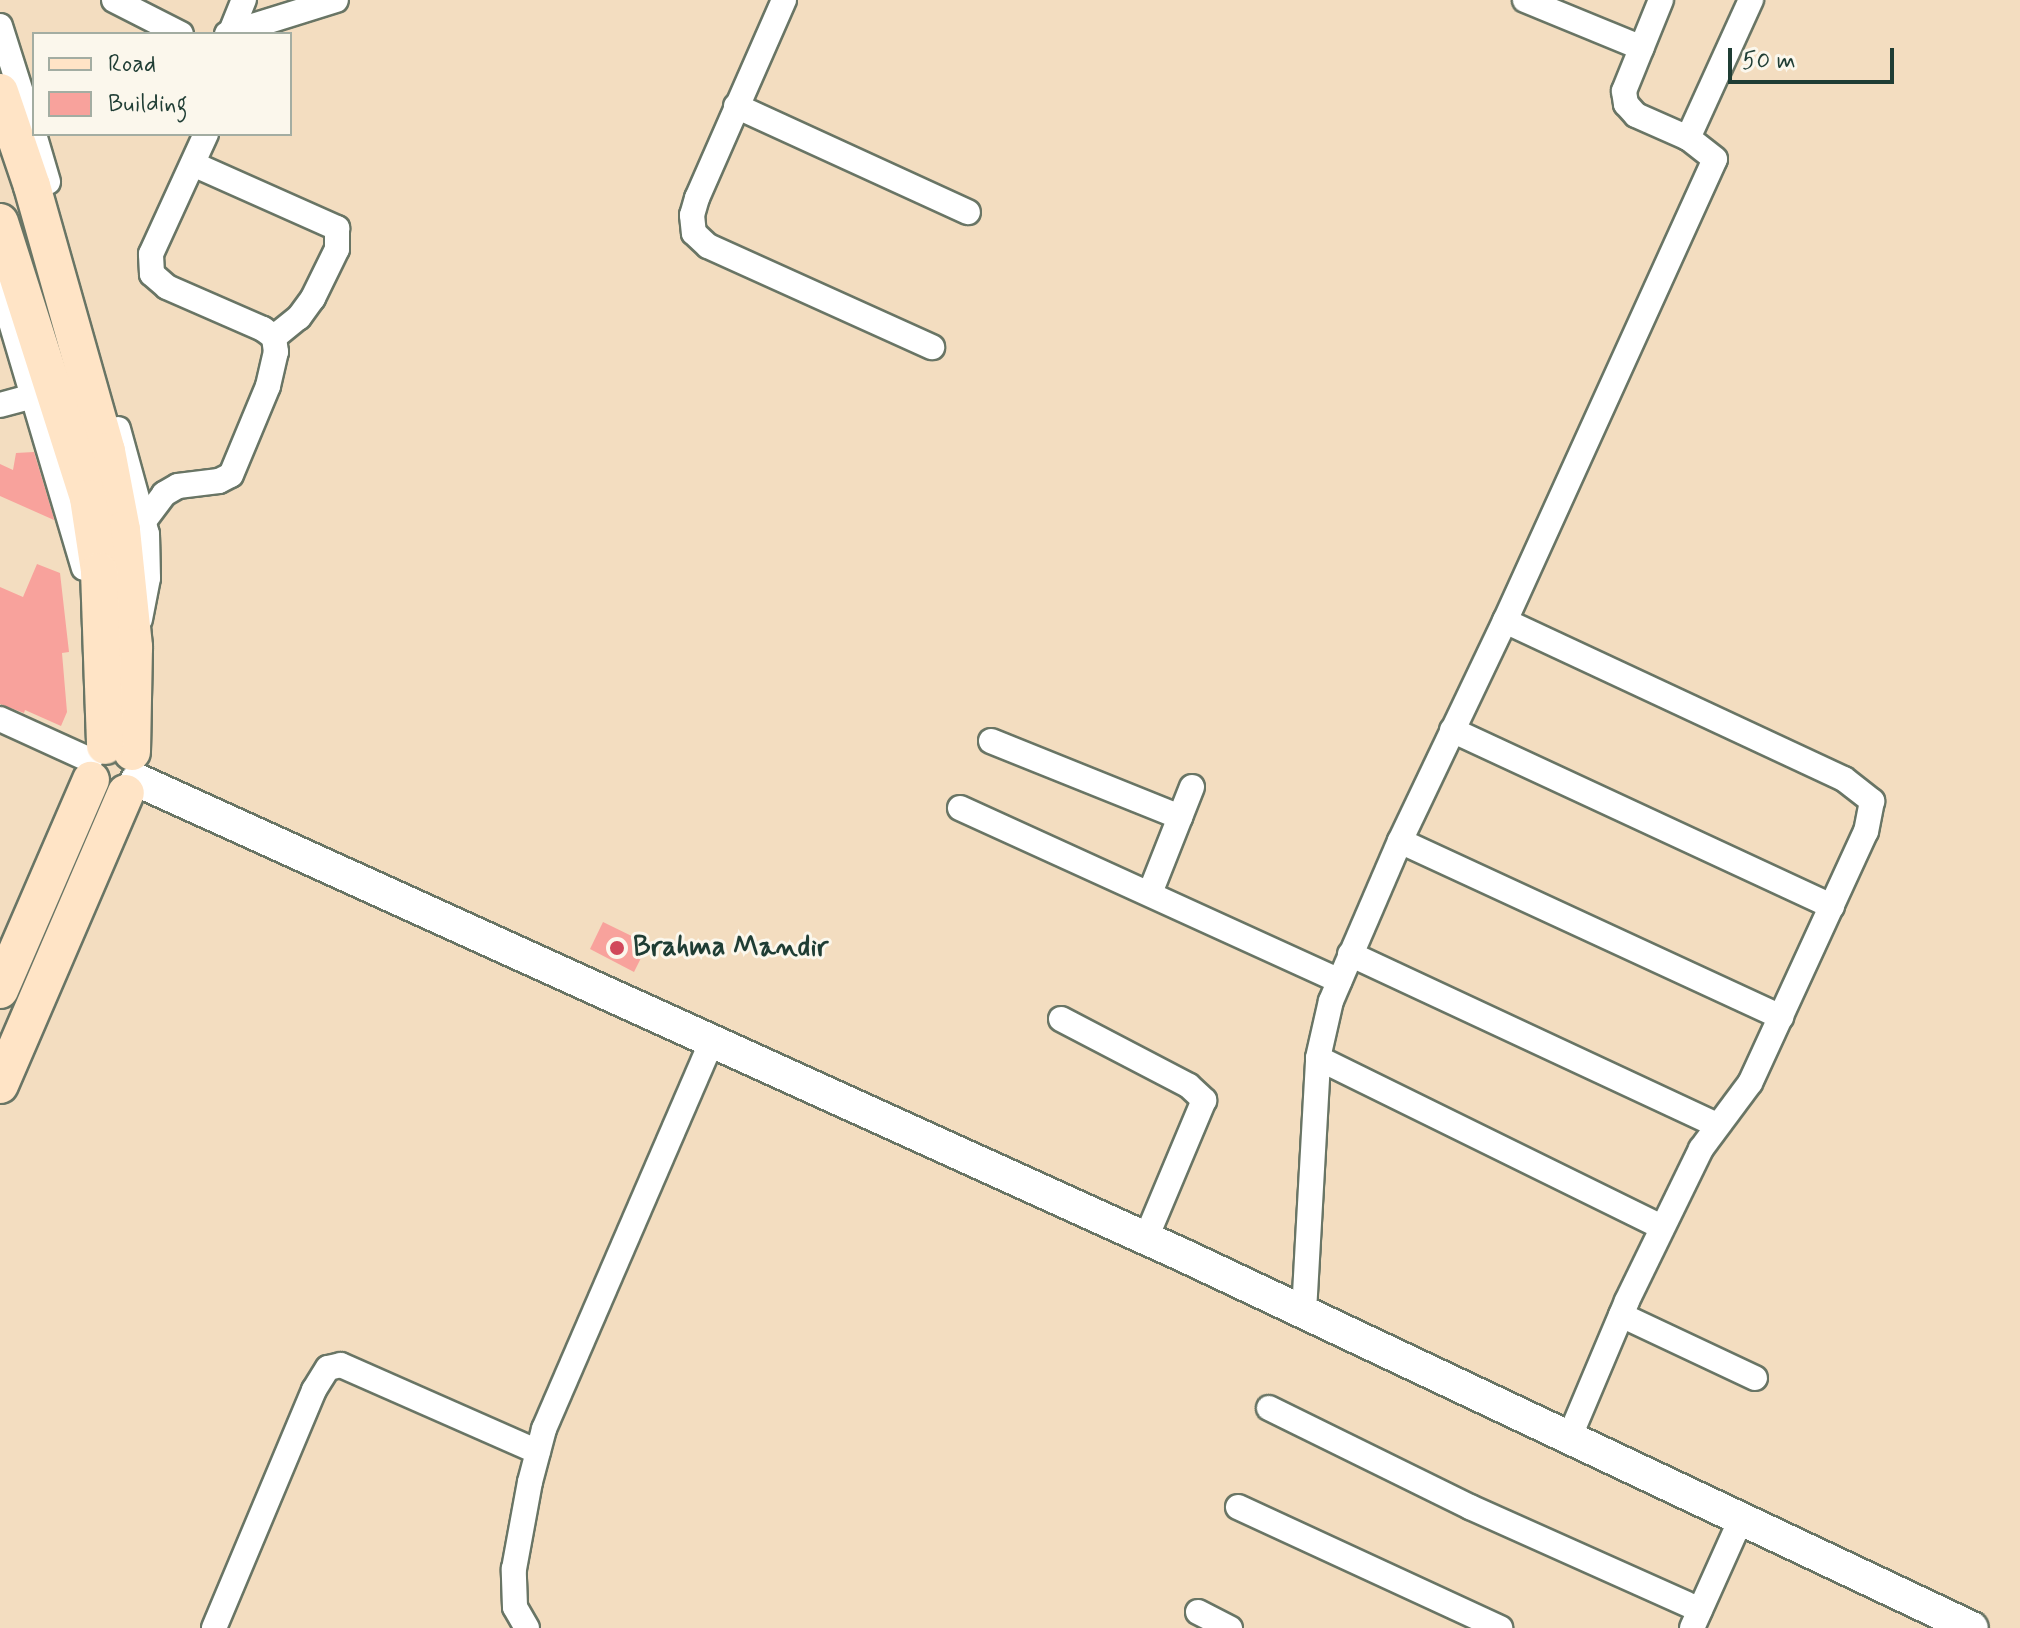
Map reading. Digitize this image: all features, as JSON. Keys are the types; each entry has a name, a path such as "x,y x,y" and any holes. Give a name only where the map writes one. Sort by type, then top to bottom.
{"main road":[{"path":"0,1085 114,769 134,647 122,530 107,451 32,186 19,95"},
{"path":"0,222 88,498 99,571 100,629 114,769 0,990"}],"street":[{"path":"114,0 177,32"},
{"path":"230,32 244,0"},
{"path":"235,32 336,0"},
{"path":"784,0 697,198 692,215 694,233 708,246 932,347"},
{"path":"1525,0 1642,48"},
{"path":"1304,1312 1318,1058 1339,981 1400,841 1505,621 1715,159 1688,138 1636,115 1626,104 1624,91 1661,0"},
{"path":"1688,138 1751,0"},
{"path":"0,26 19,95 32,128"},
{"path":"736,106 968,212"},
{"path":"35,136 144,521 148,578 134,647"},
{"path":"144,521 164,494 178,486 219,481 231,475 268,386 276,352 274,337 263,329 167,287 152,274 151,254 205,136"},
{"path":"193,164 337,228 337,249 313,298 299,317 274,337"},
{"path":"0,285 100,629"},
{"path":"0,405 34,396"},
{"path":"1505,621 1864,791 1872,801 1871,816 1750,1083 1701,1149 1621,1315 1569,1438"},
{"path":"0,719 1146,1238 1972,1628"},
{"path":"1452,730 1832,906"},
{"path":"991,741 1180,817"},
{"path":"1150,893 1192,787"},
{"path":"960,808 1339,981"},
{"path":"1400,841 1781,1017"},
{"path":"1350,954 1717,1125"},
{"path":"1061,1019 1189,1086 1204,1100 1146,1238"},
{"path":"527,1628 515,1607 514,1569 544,1429 712,1041"},
{"path":"1318,1058 1662,1227"},
{"path":"1621,1315 1755,1378"},
{"path":"214,1628 314,1390 328,1368 341,1365 538,1452"},
{"path":"1269,1408 1696,1619 1741,1519"},
{"path":"1238,1507 1500,1628"},
{"path":"1198,1612 1230,1628"}],"building":[{"path":"34,452 54,520 0,496 0,464 13,470 16,453"},
{"path":"37,564 60,573 69,652 62,653 67,712 61,726 25,710 24,713 0,704 0,587 23,597"},
{"path":"603,922 648,944 634,972 590,949"}],"place":[{"name":"Brahma Mandir","path":"617,948"}]}
